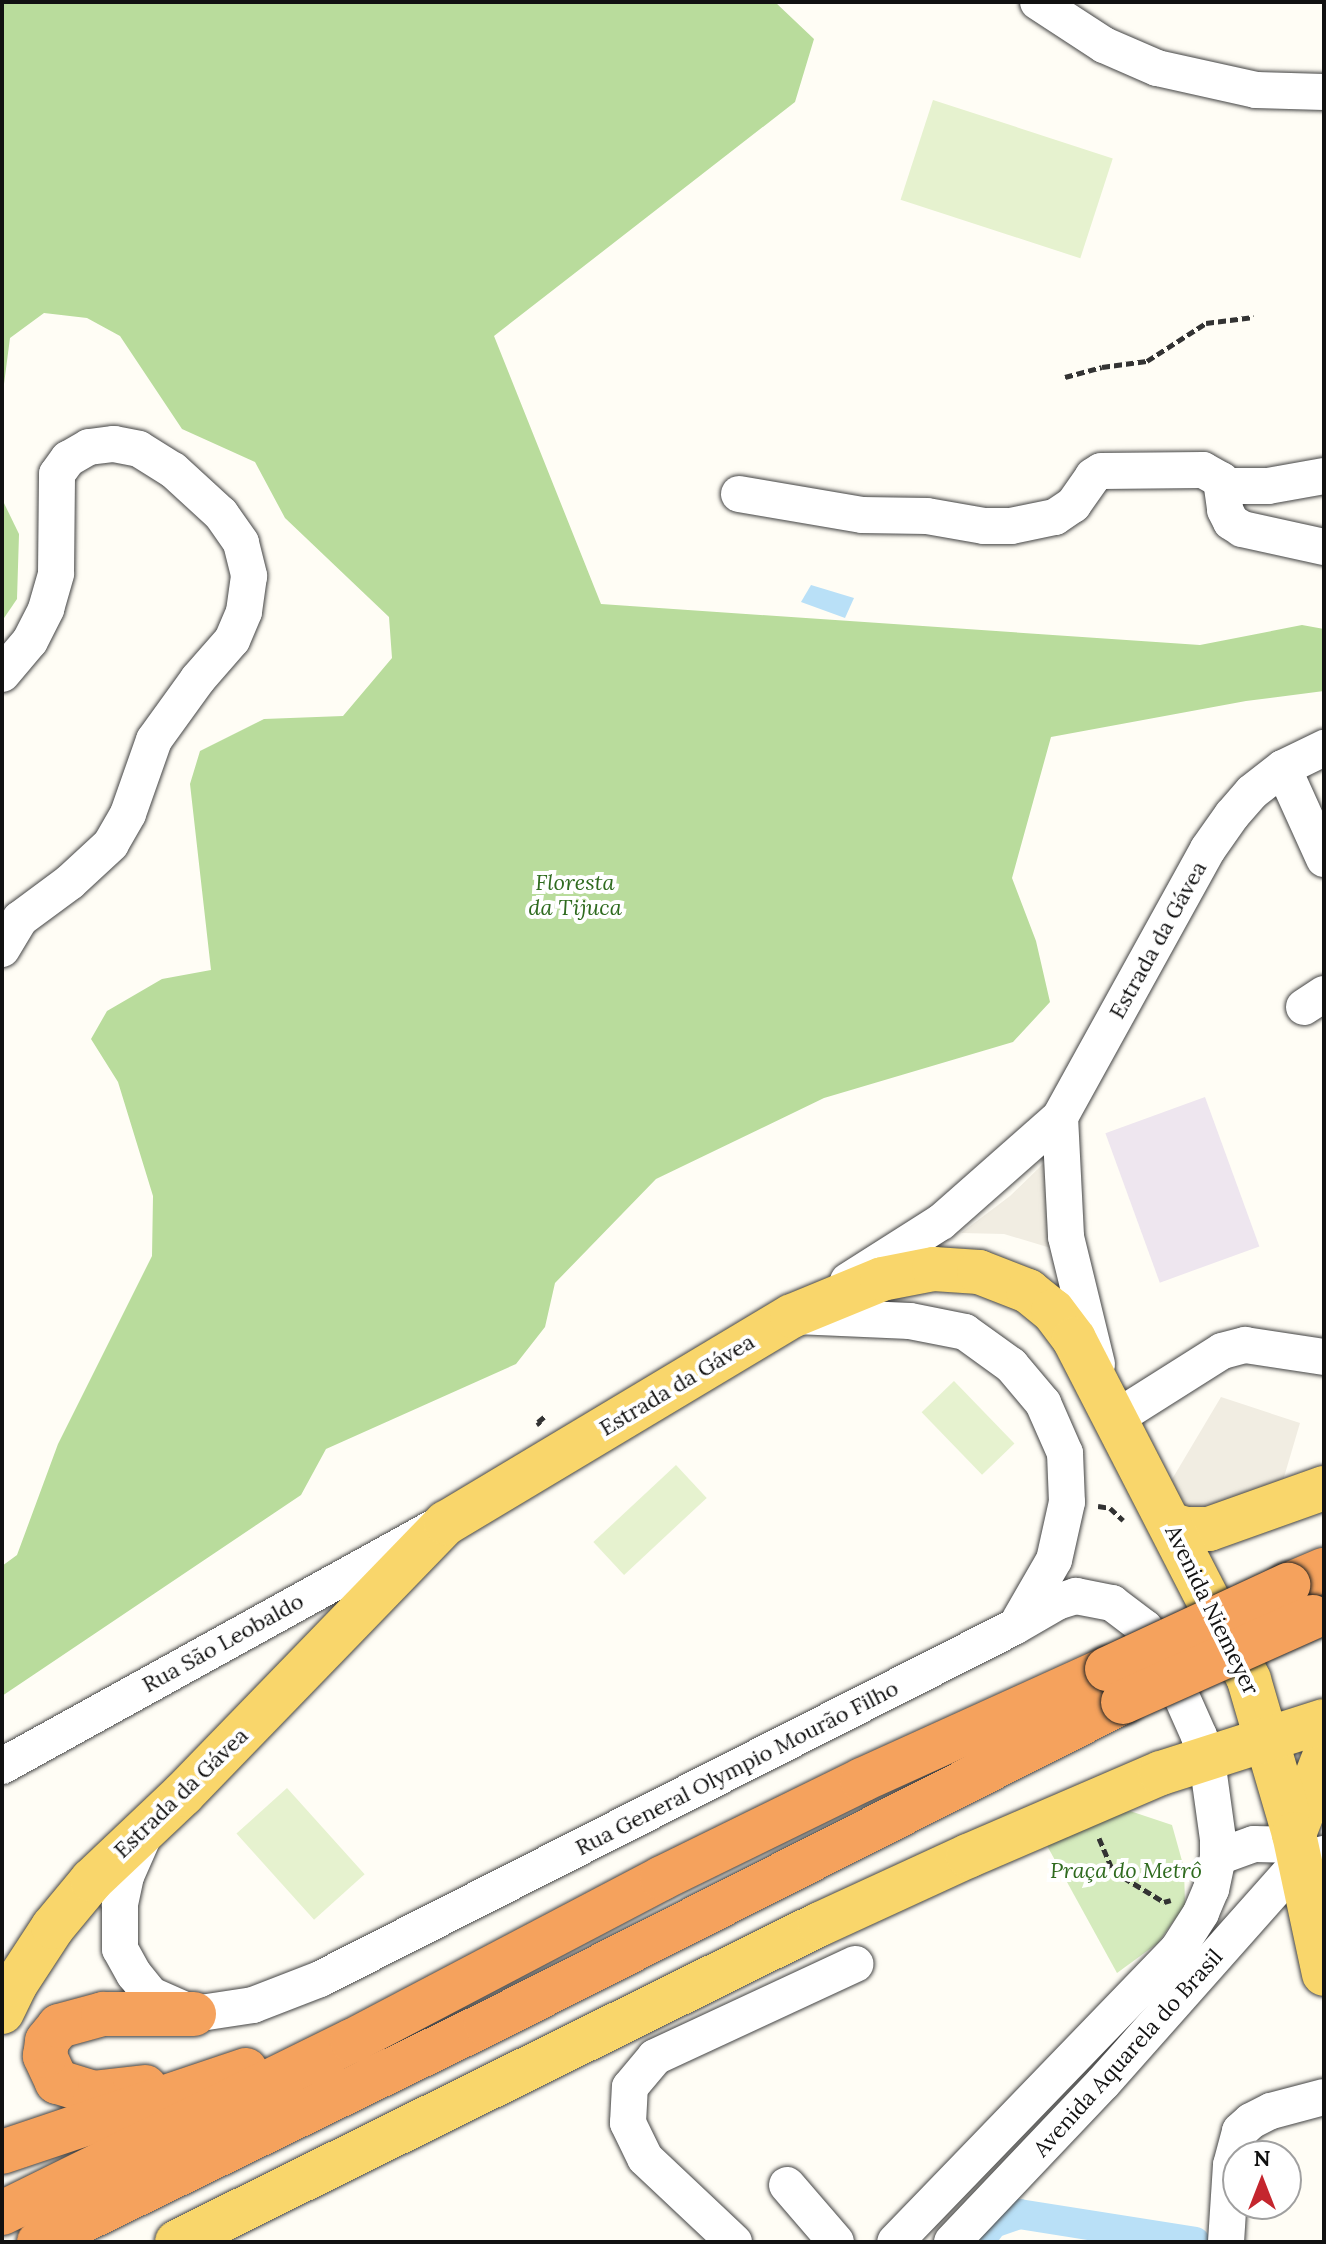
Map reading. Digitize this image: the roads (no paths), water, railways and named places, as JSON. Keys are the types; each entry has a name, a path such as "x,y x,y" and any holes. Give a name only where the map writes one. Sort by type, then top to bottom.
{"highway":[{"path":"2,2213 352,2041 662,1878 862,1780 1115,1685 1312,1596"},
{"path":"39,2242 500,2017 1115,1685"},
{"path":"194,2014 103,2014 59,2026 47,2041 45,2056 57,2082 94,2093 207,2081"},
{"path":"2,2152 207,2081 352,2041"}],"main road":[{"name":"Avenida Niemeyer","path":"792,1316 882,1279 934,1269 979,1272 1028,1291 1053,1311 1074,1339 1249,1680 1304,1848 1324,1974"},
{"name":"Estrada da Gávea","path":"2,2012 15,1985 53,1927 92,1880 183,1794 446,1523 792,1316"},
{"path":"1172,1525 1186,1529 1209,1529 1324,1488"},
{"path":"192,2238 820,1924 1104,1795 1324,1721"},
{"path":"1304,1848 1324,1757"}],"street":[{"path":"1038,2 1104,45 1157,68 1256,90 1324,92"},
{"path":"2,674 30,641 46,609 56,573 57,474 68,459 89,447 127,446 139,449 162,463 221,514 241,543 249,576 244,612 232,640 198,679 154,740 128,814 111,844 70,882 8,931"},
{"path":"739,494 862,515 927,516 984,526 1011,526 1055,517 1073,505 1093,476 1101,471 1203,470 1217,474 1223,486 1226,515 1242,529 1324,547"},
{"path":"1223,486 1268,486 1324,476"},
{"name":"Estrada da Gávea","path":"792,1316 941,1222 1060,1117 1208,849 1252,792 1283,768 1324,748"},
{"path":"1283,768 1324,859"},
{"name":"Avenida Niemeyer","path":"1060,1117 1066,1237 1110,1407"},
{"path":"792,1316 910,1321 965,1332 1011,1365 1043,1403 1065,1453 1067,1502 1054,1560 1014,1627"},
{"path":"1110,1407 1222,1351 1245,1345 1324,1357"},
{"name":"Rua São Leobaldo","path":"2,1766 413,1537 446,1523"},
{"path":"1014,1627 1057,1602 1076,1596 1096,1597 1129,1613 1145,1628 1163,1655 1207,1760 1215,1873"},
{"name":"Rua General Olympio Mourão Filho","path":"194,2014 253,2005 320,1979 1014,1627"},
{"path":"148,1824 126,1876 120,1905 120,1949 151,1995 194,2014"},
{"path":"1215,1873 1254,1844 1304,1848"},
{"name":"Avenida Aquarela do Brasil","path":"952,2242 1103,2083 1304,1848"},
{"name":"Avenida Aquarela do Brasil","path":"895,2242 1178,1949 1201,1913 1215,1873"},
{"path":"734,2242 645,2158 628,2123 630,2087 655,2057 855,1964"},
{"path":"1228,2232 1231,2165 1240,2131 1251,2121 1271,2111 1324,2097"},
{"path":"787,2185 836,2242"}],"water":[{"path":"811,585 854,598 845,618 801,602"}],"waterway":[{"path":"979,2242 993,2223 1019,2214 1195,2242"}],"park label":[{"name":"Floresta da Tijuca","path":"575,894"},
{"name":"Praça do Metrô","path":"1126,1871"}]}
